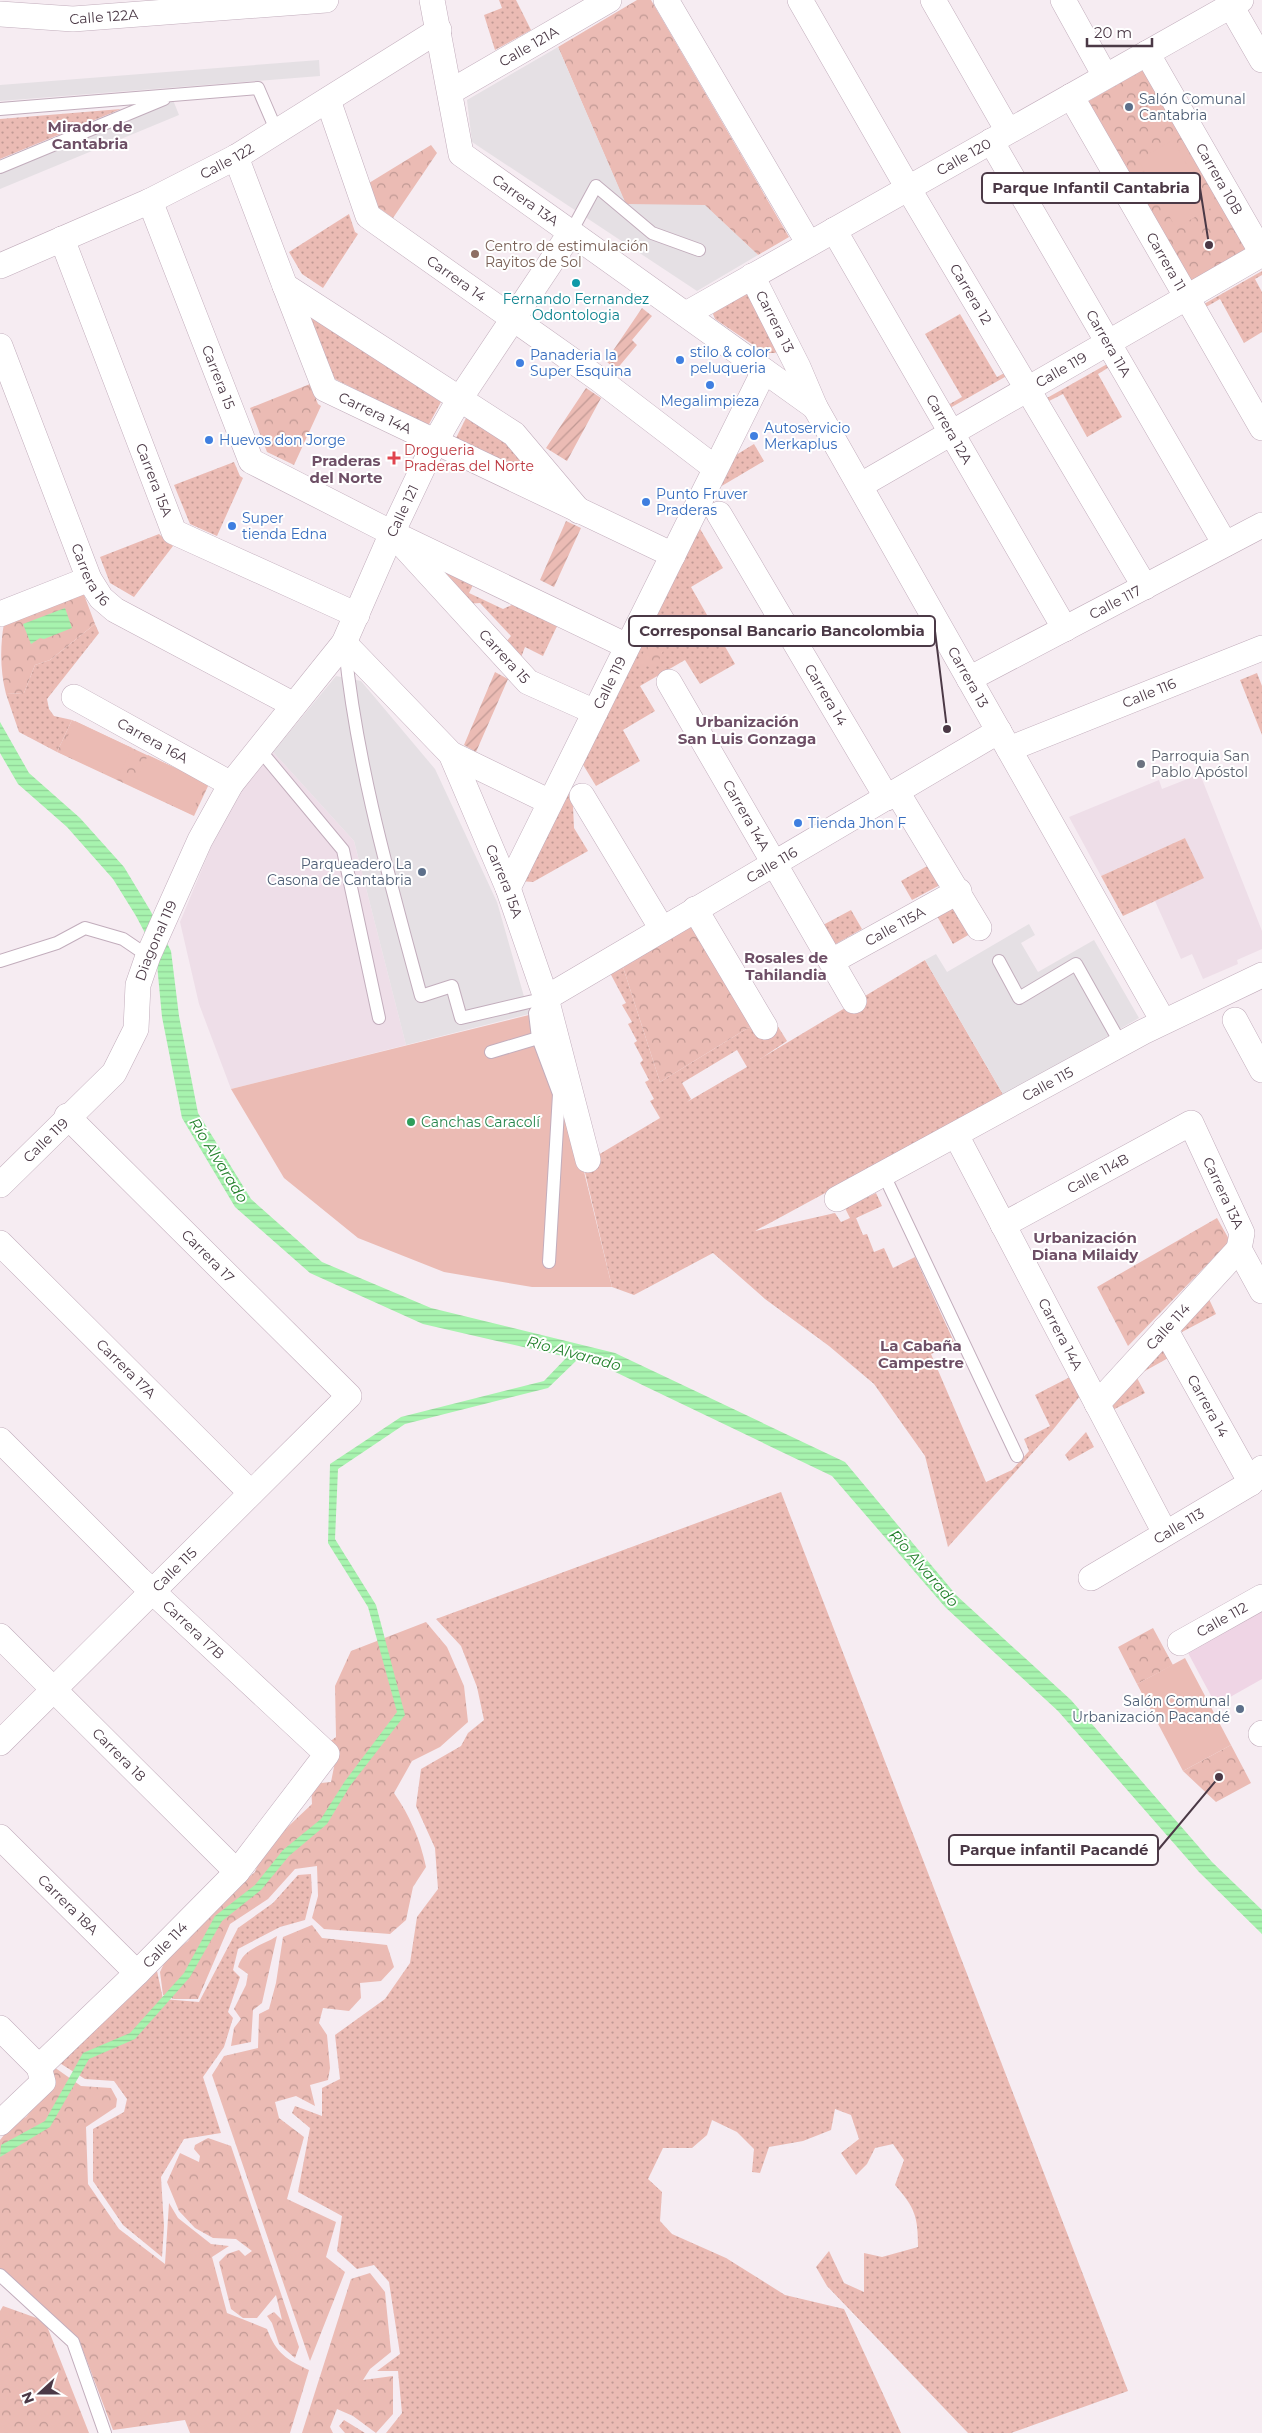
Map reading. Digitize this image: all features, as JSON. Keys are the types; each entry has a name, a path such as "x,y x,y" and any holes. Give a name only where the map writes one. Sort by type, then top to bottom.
{"street":[{"name":"Calle 122A","path":"0,14 73,19 128,7 320,0"},
{"name":"Carrera 13A","path":"432,0 439,30 460,154 815,407"},
{"name":"Calle 121A","path":"450,92 609,0"},
{"path":"666,0 809,244"},
{"name":"Carrera 12","path":"800,0 908,188 1145,587"},
{"name":"Carrera 11A","path":"933,0 999,136 1108,342 1225,544"},
{"path":"1063,0 1105,76"},
{"path":"1236,3 1262,60"},
{"name":"Calle 120","path":"686,314 1147,53 1200,10 1236,3"},
{"name":"Calle 122","path":"0,266 150,201 236,157 439,30"},
{"name":"Carrera 10B","path":"1147,53 1262,254"},
{"name":"Carrera 11","path":"1071,96 1262,428"},
{"name":"Carrera 14","path":"328,100 368,216 600,380 715,468"},
{"name":"Carrera 14A","path":"236,157 325,389 673,554"},
{"name":"Carrera 15","path":"150,201 250,461 392,533 627,646"},
{"name":"Carrera 12A","path":"834,230 1065,629"},
{"name":"Calle 121","path":"231,784 344,643 392,533 435,442 459,400 571,232"},
{"name":"Carrera 15A","path":"62,239 174,532 356,614"},
{"name":"Calle 119","path":"861,485 1262,254"},
{"name":"Carrera 13","path":"752,276 798,367 815,407 861,485 1163,1022"},
{"name":"Carrera 14A","path":"286,286 514,434 580,510"},
{"name":"Carrera 16","path":"0,346 89,579 101,598 115,610 294,705"},
{"name":"Calle 119","path":"508,888 764,371"},
{"name":"Carrera 14","path":"719,514 892,795 959,891 979,928"},
{"name":"Calle 117","path":"969,679 1262,525"},
{"name":"Carrera 15","path":"392,533 528,682 595,712"},
{"path":"0,614 89,579"},
{"name":"Carrera 15A","path":"344,643 451,754 508,888 546,998 588,1160"},
{"name":"Calle 116","path":"546,998 892,795 1004,740 1262,648"},
{"name":"Carrera 14A","path":"669,682 854,1001"},
{"name":"Carrera 16A","path":"74,696 231,784"},
{"path":"451,754 550,802"},
{"name":"Diagonal 119","path":"91,1094 114,1072 136,1029 138,985 149,953 166,919 200,840 231,784"},
{"path":"582,796 662,929"},
{"name":"Calle 115A","path":"832,961 959,891"},
{"path":"695,910 764,1027"},
{"name":"Calle 115","path":"837,1199 1121,1044 1262,975"},
{"path":"1235,1020 1262,1070"},
{"name":"Calle 119","path":"0,1186 91,1094"},
{"name":"Carrera 17","path":"68,1116 348,1396"},
{"name":"Carrera 13A","path":"1191,1123 1242,1233 1239,1249 1262,1291"},
{"name":"Calle 114B","path":"1003,1225 1191,1123"},
{"name":"Carrera 14A","path":"956,1135 1165,1532"},
{"name":"Carrera 17A","path":"0,1243 251,1493"},
{"name":"Calle 114","path":"1097,1404 1239,1249"},
{"name":"Carrera 14","path":"1165,1329 1256,1475"},
{"name":"Calle 115","path":"0,1743 348,1396"},
{"name":"Carrera 17B","path":"0,1440 152,1592 327,1754"},
{"name":"Calle 113","path":"1091,1578 1256,1475"},
{"name":"Calle 112","path":"1180,1643 1262,1597"},
{"name":"Carrera 18","path":"0,1636 237,1872"},
{"name":"Calle 114","path":"39,2067 137,1973 237,1872 327,1754"},
{"name":"Carrera 18A","path":"0,1837 137,1973"},
{"path":"0,2028 39,2067 43,2082 0,2123"}],"lane":[{"path":"0,109 258,88 277,132"},
{"path":"0,167 176,94"},
{"path":"571,232 596,186 652,233 699,250"},
{"path":"344,643 348,678 375,826 421,996 452,986 461,1018 546,998"},
{"path":"259,749 343,850 379,1018"},
{"path":"0,961 57,943 85,928 123,939 149,953"},
{"path":"999,961 1019,998 1076,964 1121,1044"},
{"path":"546,998 535,1013 538,1038 560,1094 549,1262"},
{"path":"491,1052 538,1038"},
{"path":"884,1175 1018,1456"},
{"path":"0,2275 73,2342 105,2433"}],"shaded area":[{"path":"558,47 626,204 705,205 758,255 697,291 472,142 467,100"},
{"path":"319,60 320,76 0,101 0,85"},
{"path":"173,100 179,115 0,189 0,172"},
{"name":"Parqueadero La Casona de Cantabria","path":"336,676 361,681 435,769 497,902 529,1014 406,1045 354,841 273,752"},
{"path":"273,752 354,841 406,1045 231,1089 199,1004 180,922 211,847 241,787"},
{"path":"1200,774 1262,931 1262,949 1237,960 1238,964 1203,979 1192,954 1181,959 1155,901 1203,878 1185,838 1101,876 1069,817 1159,780 1162,789"},
{"path":"1029,924 1035,935 1021,943 1038,972 1094,940 1139,1018 1004,1096 925,960 936,954 947,972"},
{"path":"1262,1610 1262,1679 1216,1705 1187,1651"}],"green space":[{"path":"499,0 516,0 531,30 495,50 484,15 502,8"},
{"path":"637,0 651,0 789,237 758,255 704,205 626,205 558,47"},
{"path":"1148,67 1251,246 1190,282 1087,102"},
{"path":"121,109 0,159 0,119"},
{"path":"1173,140 1211,208 1176,228 1138,160"},
{"path":"431,145 437,153 393,218 376,206 369,183"},
{"path":"349,214 355,232 358,234 323,288 302,274 289,252"},
{"path":"1262,271 1262,275 1255,279 1262,292 1262,332 1244,343 1220,299 1206,307 1204,304"},
{"path":"749,293 779,350 775,353 765,353 715,319 713,314 716,309"},
{"path":"642,308 652,316 632,340 637,345 616,370 606,361"},
{"path":"960,314 997,377 1010,370 1012,373 950,408 948,405 962,397 925,334"},
{"path":"315,317 441,402 428,426 331,377 311,321 311,318"},
{"path":"1109,363 1111,366 1098,374 1122,417 1087,437 1063,394 1049,401 1047,398"},
{"path":"310,384 318,404 321,406 294,465 267,452 250,408"},
{"path":"586,388 601,398 567,461 546,448"},
{"path":"466,418 510,444 555,493 455,440"},
{"path":"754,444 764,461 720,487 699,527 723,568 691,587 735,664 700,684 685,660 640,686 655,711 623,730 640,761 596,786 582,763 568,790 573,806 574,828 588,851 533,882 520,881 518,875 726,455 732,451 736,455"},
{"path":"234,462 240,476 243,478 217,536 190,524 174,485"},
{"path":"566,521 581,528 554,587 540,580"},
{"path":"159,534 173,546 134,597 110,583 100,557"},
{"path":"444,567 474,583 469,593 503,609 516,603 558,624 543,656 525,647 520,660 505,643 511,636 480,603 466,604 440,573"},
{"path":"83,592 95,624 50,660 35,665 24,693 6,694 1,658 4,623"},
{"path":"95,624 99,633 47,699 49,709 54,716 72,720 57,752 19,732 6,694 24,693 35,665 50,660"},
{"path":"647,644 663,651 655,669 639,663"},
{"path":"495,672 508,679 476,752 464,745"},
{"path":"1257,673 1262,686 1262,735 1240,680"},
{"path":"72,720 209,784 194,816 57,752"},
{"path":"75,721 132,748 117,779 60,753"},
{"path":"148,755 205,782 191,814 133,787"},
{"path":"1185,838 1204,878 1123,916 1101,876"},
{"path":"929,865 940,885 912,900 901,881"},
{"path":"954,906 970,934 953,944 937,916"},
{"path":"851,910 862,929 834,945 823,925"},
{"path":"696,922 756,1023 660,1082 622,964"},
{"path":"925,960 1004,1096 755,1231 835,1213 841,1222 850,1218 845,1208 876,1193 882,1206 856,1218 863,1235 867,1234 874,1252 884,1248 893,1268 915,1257 955,1344 931,1354 986,1482 1012,1470 1029,1451 1024,1439 1050,1426 1035,1395 1070,1377 1080,1396 1052,1431 948,1547 925,1456 874,1384 829,1346 765,1299 713,1253 634,1295 612,1287 583,1164 660,1118 650,1101 654,1099 645,1082 649,1080 640,1063 643,1060 634,1043 637,1041 628,1024 632,1022 622,1005 626,1003 609,971 622,964 660,1082 756,1023 763,1033 777,1025 787,1041 760,1059","holes":["737,1050 747,1067 687,1102 691,1099 682,1083"]},
{"name":"Canchas Caracolí","path":"545,1011 612,1287 532,1287 444,1272 358,1238 284,1178 231,1089"},
{"path":"1217,1218 1230,1241 1128,1346 1097,1287"},
{"path":"1209,1299 1216,1314 1182,1332 1180,1328"},
{"path":"1163,1345 1170,1357 1136,1376 1145,1393 1111,1411 1108,1406"},
{"path":"1086,1432 1094,1447 1069,1461 1065,1455"},
{"path":"781,1492 1128,2391 1011,2433 968,2433 827,2286 816,2267 829,2251 844,2283 864,2292 864,2253 882,2257 918,2247 914,2213 907,2200 895,2185 904,2160 893,2144 875,2148 867,2164 856,2175 841,2153 859,2139 851,2115 835,2109 831,2130 803,2141 769,2147 760,2173 752,2172 754,2149 737,2132 712,2120 707,2135 692,2148 663,2148 648,2179 662,2192 660,2221 672,2234 726,2258 785,2295 844,2309 901,2433 386,2433 402,2413 398,2371 377,2371 400,2354 389,2282 374,2265 357,2269 337,2251 342,2216 298,2192 310,2128 292,2113 295,2106 322,2116 322,2088 340,2079 335,2035 385,1999 410,1963 417,1917 438,1889 435,1848 416,1806 421,1769 461,1746 468,1733 484,1720 477,1687 461,1646 436,1619"},
{"path":"426,1622 447,1647 464,1686 468,1722 440,1747 412,1761 394,1793 414,1828 426,1867 413,1887 406,1920 390,1934 324,1929 312,1918 318,1896 317,1866 295,1869 268,1899 230,1924 198,1999 174,1999 163,1995 160,1972 167,1957 188,1941 201,1920 255,1872 260,1859 277,1837 312,1804 311,1784 331,1782 335,1762 325,1745 336,1737 335,1686 351,1651"},
{"path":"1153,1628 1173,1665 1137,1684 1118,1647"},
{"path":"1185,1658 1231,1745 1183,1771 1137,1684"},
{"path":"1231,1745 1251,1783 1216,1802 1183,1771"},
{"path":"311,1874 312,1892 305,1920 280,1927 238,1949 233,1970 240,1977 228,2012 233,2018 224,2047 203,2077 221,2133 184,2139 161,2177 164,2226 162,2257 123,2225 93,2181 93,2129 124,2112 127,2099 114,2081 85,2079 58,2062 157,1971 163,1999 199,2002 238,1928 273,1903 298,1875"},
{"path":"312,1925 322,1938 387,1945 394,1967 381,1981 360,1983 361,1998 349,2011 323,2008 319,2023 327,2035 330,2068 328,2080 310,2085 315,2106 296,2096 275,2102 279,2118 304,2137 287,2199 336,2222 326,2257 345,2272 310,2361 212,2075 224,2056 258,2048 259,2014 269,2009 276,1983 283,1937"},
{"path":"277,1936 262,2003 253,2010 251,2042 231,2046 234,2028 241,2019 234,2009 246,1985 248,1974 238,1967 240,1961 249,1951"},
{"path":"54,2067 81,2086 111,2088 117,2099 116,2107 86,2127 88,2184 119,2229 165,2264 169,2203 178,2218 211,2244 229,2246 212,2257 227,2313 267,2329 274,2344 283,2355 309,2370 290,2433 190,2433 185,2420 113,2430 79,2340 0,2269 0,2140 13,2124 26,2117 42,2097"},
{"path":"208,2138 231,2146 299,2347 295,2358 279,2344 272,2323 267,2316 274,2312 282,2320 276,2295 257,2318 243,2318 231,2309 219,2262 227,2254 239,2250 245,2256 252,2251 236,2239 213,2238 195,2228 179,2211 167,2182 180,2153 199,2162 200,2156 194,2149 195,2145"},
{"path":"370,2273 385,2292 391,2352 370,2369 363,2380 393,2376 393,2414 376,2433 353,2416 337,2409 330,2427 333,2433 302,2433 351,2279"},
{"path":"3,2306 45,2321 89,2433 0,2433 0,2311"},
{"path":"344,2420 365,2433 345,2433 339,2426"}],"water":[{"path":"65,608 72,628 44,639 40,638 31,644 23,624"},
{"name":"Río Alvarado","path":"0,722 29,773 80,818 124,867 150,910 171,951 179,1016 198,1113 251,1199 322,1262 431,1308 615,1353 845,1462 957,1596 1071,1700 1212,1862 1262,1910 1262,1934 1199,1872 1058,1711 945,1607 832,1476 609,1369 577,1360 548,1388 405,1424 338,1469 335,1539 376,1605 405,1715 350,1786 327,1824 289,1856 261,1890 222,1921 190,1977 135,2039 89,2059 50,2127 0,2157 1,2145 45,2121 83,2053 130,2033 184,1973 215,1916 255,1885 283,1850 321,1819 345,1781 397,1712 368,1607 328,1543 330,1464 401,1417 544,1381 567,1357 423,1324 310,1273 235,1207 182,1118 162,1017 156,954 136,916 113,879 67,827 18,784 0,753"}],"place":[{"name":"Salón Comunal Cantabria","path":"1129,107"},
{"name":"Parque Infantil Cantabria","path":"1209,245"},
{"name":"Centro de estimulación Rayitos de Sol","path":"475,254"},
{"name":"Fernando Fernandez Odontologia","path":"576,283"},
{"name":"stilo & color peluqueria","path":"680,360"},
{"name":"Panaderia la Super Esquina","path":"520,363"},
{"name":"Megalimpieza","path":"710,385"},
{"name":"Autoservicio Merkaplus","path":"754,436"},
{"name":"Huevos don Jorge","path":"209,440"},
{"name":"Drogueria Praderas del Norte","path":"394,458"},
{"name":"Punto Fruver Praderas","path":"646,502"},
{"name":"Super tienda Edna","path":"232,526"},
{"name":"Corresponsal Bancario Bancolombia","path":"947,729"},
{"name":"Parroquia San Pablo Apóstol","path":"1141,764"},
{"name":"Tienda Jhon F","path":"798,823"},
{"name":"Parqueadero La Casona de Cantabria","path":"422,872"},
{"name":"Canchas Caracolí","path":"411,1122"},
{"name":"Salón Comunal Urbanización Pacandé","path":"1240,1709"},
{"name":"Parque infantil Pacandé","path":"1219,1777"}],"district":[{"name":"Mirador de Cantabria","path":"90,134"},
{"name":"Praderas del Norte","path":"346,468"},
{"name":"Urbanización San Luis Gonzaga","path":"747,730"},
{"name":"Rosales de Tahilandia","path":"786,966"},
{"name":"Urbanización Diana Milaidy","path":"1085,1246"},
{"name":"La Cabaña Campestre","path":"921,1354"}]}
